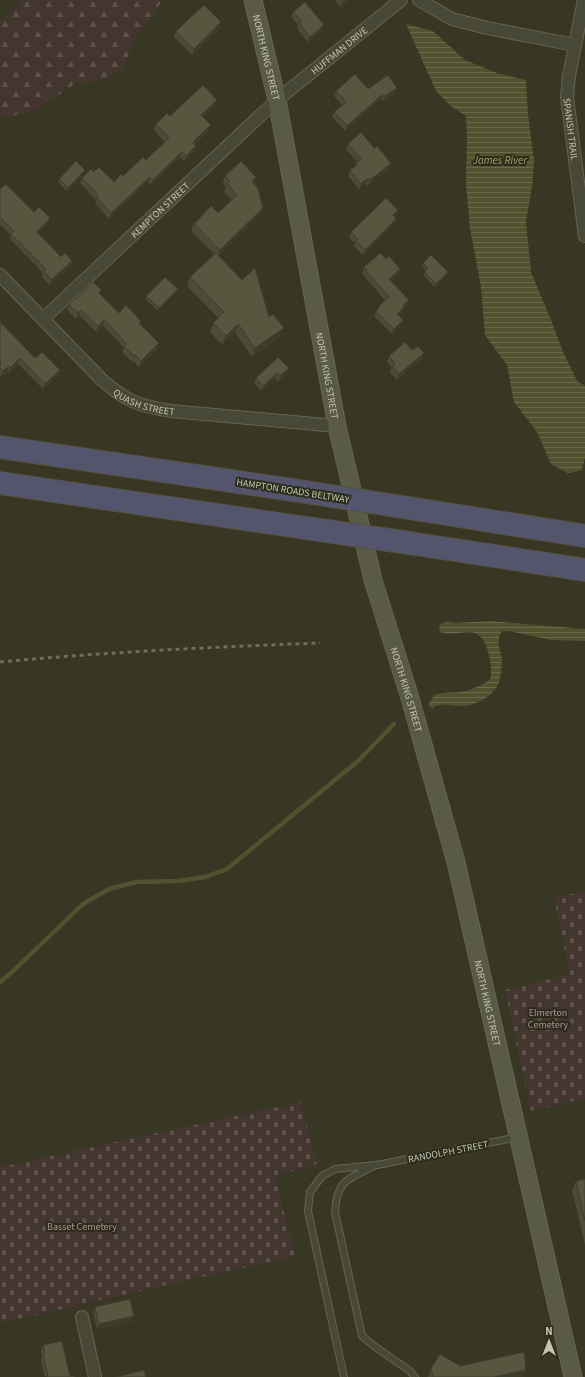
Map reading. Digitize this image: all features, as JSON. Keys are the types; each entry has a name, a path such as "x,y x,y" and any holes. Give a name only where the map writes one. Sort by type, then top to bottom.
{"highway":[{"name":"HAMPTON ROADS BELTWAY","path":"0,447 294,490 585,536"},
{"path":"0,483 585,570"}],"main road":[{"name":"NORTH KING STREET","path":"253,0 277,100 337,426 373,580 410,698 456,862 573,1377"}],"street":[{"name":"HUFFMAN DRIVE","path":"277,100 401,0"},
{"path":"419,0 452,19 487,28 575,45"},
{"name":"SPANISH TRAIL","path":"584,0 569,76 567,96 585,236"},
{"name":"KEMPTON STREET","path":"43,319 277,100"},
{"name":"QUASH STREET","path":"0,274 102,380 117,393 134,403 171,411 337,426"},
{"path":"82,1317 95,1377"}],"lane":[{"name":"RANDOLPH STREET","path":"377,1165 519,1136"},
{"path":"344,1377 308,1211 310,1192 322,1176 335,1169 377,1165"},
{"path":"377,1165 348,1179 338,1189 335,1212 362,1336 410,1371 415,1377"}],"green space":[{"path":"19,0 163,0 138,34 121,71 102,80 75,84 36,110 0,119 0,21 18,6"},
{"name":"Elmerton Cemetery","path":"585,891 585,1098 531,1111 505,990 570,974 554,898"},
{"name":"Basset Cemetery","path":"301,1102 317,1164 275,1176 295,1256 0,1323 0,1167"}],"water":[{"name":"James River","path":"406,24 433,31 465,60 497,73 526,80 528,114 534,160 532,187 526,221 531,272 563,352 577,381 585,386 585,457 582,470 568,473 551,464 537,432 514,402 507,365 485,335 481,287 470,228 466,184 466,116 451,106 436,91"},
{"path":"490,621 585,629 585,641 551,640 509,631 502,631 499,639 502,661 501,672 499,682 494,691 479,702 467,706 440,705 432,708 428,705 434,695 472,689 490,680 491,673 488,652 480,636 469,632 448,634 440,632 439,625 446,622 455,623"}],"building":[{"path":"305,2 324,25 310,37 299,23 302,21 293,12"},
{"path":"204,5 221,22 194,49 176,31"},
{"path":"355,74 368,89 388,75 397,88 385,96 383,94 347,126 334,112 346,102 336,91"},
{"path":"203,85 217,100 201,115 211,125 194,141 193,143 196,146 186,156 182,152 153,180 150,177 111,213 97,198 99,196 82,178 91,169 94,172 99,167 114,182 121,174 123,176 143,157 146,160 169,138 156,124 167,113 170,116"},
{"path":"361,132 374,148 377,146 391,163 370,180 368,178 361,184 350,170 357,165 356,163 361,159 348,144"},
{"path":"76,161 85,170 68,188 59,179"},
{"path":"241,161 256,177 252,181 258,189 263,208 220,250 194,224 211,206 218,213 237,195 227,184 230,181 225,176"},
{"path":"6,184 34,212 39,207 50,218 37,232 61,257 65,253 72,261 51,280 44,271 46,269 11,234 14,231 0,217 0,189"},
{"path":"386,198 398,210 393,215 396,219 365,250 356,241 358,239 351,232"},
{"path":"216,253 242,280 255,268 269,317 273,314 284,328 255,348 238,324 226,336 213,323 224,312 190,277"},
{"path":"380,253 386,259 389,256 400,269 389,279 409,300 403,305 405,306 397,314 403,320 394,329 376,311 379,308 378,307 389,297 364,267"},
{"path":"431,255 448,272 436,284 424,272 428,268 423,263"},
{"path":"165,277 178,289 159,308 146,296"},
{"path":"93,282 101,290 99,293 119,313 126,305 141,321 139,323 159,343 141,361 124,347 127,344 104,320 98,326 81,310 78,313 69,305"},
{"path":"0,322 35,358 42,352 60,370 45,384 20,358 10,368 9,366 3,371 0,368"},
{"path":"405,342 412,350 418,346 424,353 399,374 392,366 395,364 389,356"},
{"path":"278,357 289,368 280,376 277,373 263,386 256,378"},
{"path":"585,1179 585,1221 576,1181"},
{"path":"130,1299 134,1316 99,1324 95,1307"},
{"path":"62,1341 70,1376 74,1375 75,1377 45,1377 48,1376 43,1355 45,1354 43,1345"},
{"path":"524,1352 526,1370 494,1377 433,1377 431,1368 440,1354 460,1366"},
{"path":"144,1370 146,1377 116,1377"}],"waterway":[{"path":"0,982 83,904 109,889 137,882 178,881 205,877 227,869 358,761 394,724"}],"railway":[{"path":"0,662 160,650 320,643"}]}
